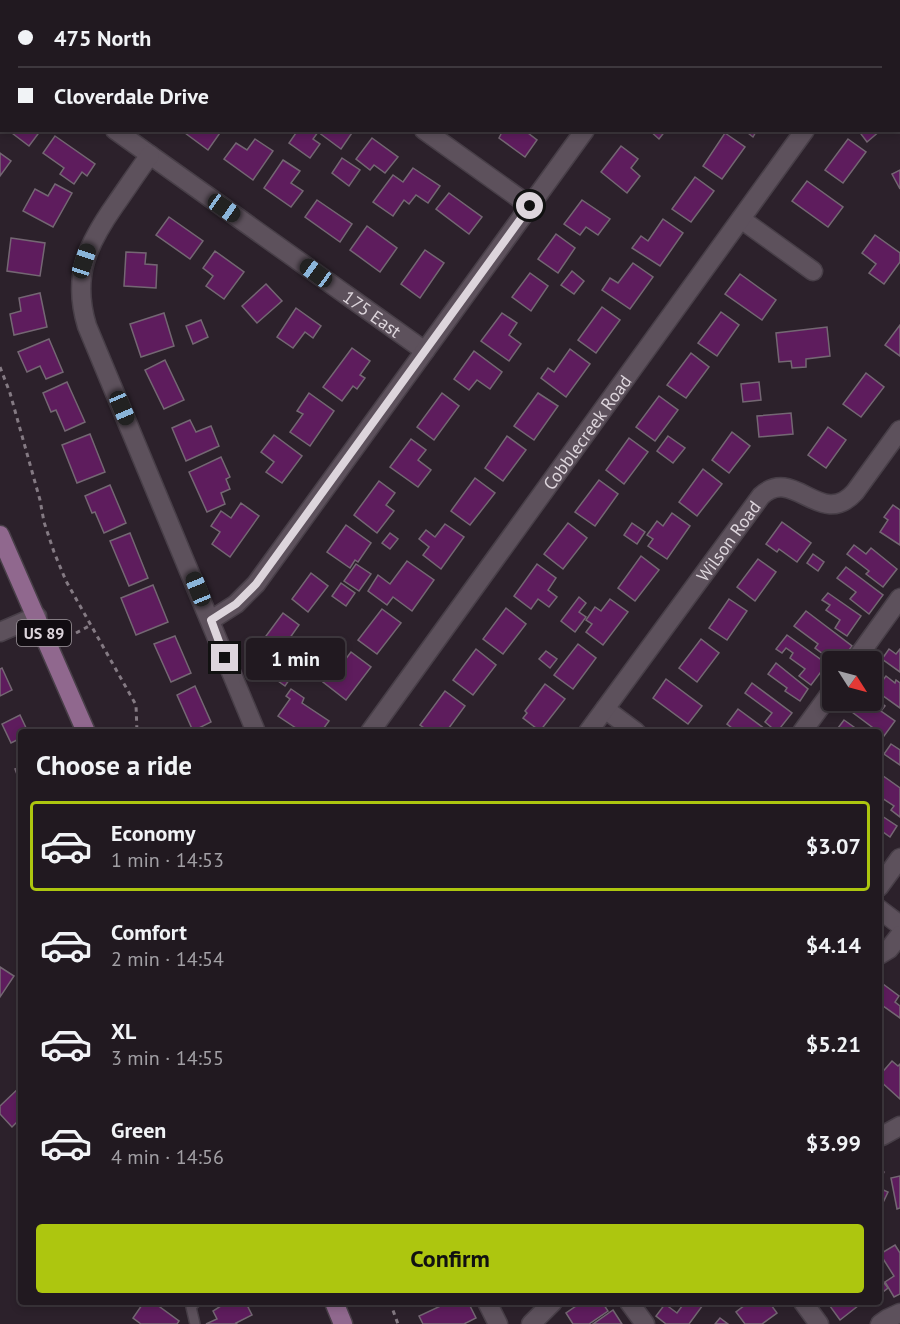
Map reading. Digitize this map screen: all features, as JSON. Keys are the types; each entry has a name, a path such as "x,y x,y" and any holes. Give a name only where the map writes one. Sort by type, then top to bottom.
{"main road":[{"name":"US 89","path":"1,539 37,616 85,729"},
{"path":"335,1305 343,1324"}],"street":[{"name":"175 East","path":"119,132 425,351"},
{"path":"427,132 530,206"},
{"path":"211,620 236,604 256,584 584,132"},
{"name":"Cobblecreek Road","path":"372,729 804,132"},
{"path":"150,155 93,238 84,261 80,297 87,326 255,729"},
{"path":"741,219 813,271"},
{"name":"Wilson Road","path":"590,729 760,496 778,486 791,488 820,503 834,504 847,500 900,430"},
{"path":"862,651 900,598"},
{"path":"0,632 37,616"},
{"path":"804,729 822,705"},
{"path":"605,709 632,729"},
{"path":"882,883 900,858"},
{"path":"882,911 900,925"},
{"path":"882,953 889,949 900,935"},
{"path":"882,1136 900,1126"},
{"path":"488,1305 498,1324"},
{"path":"531,1324 550,1305"},
{"path":"631,1305 645,1324"},
{"path":"805,1305 819,1324"},
{"path":"880,1324 900,1313"}],"lane":[{"path":"193,1305 191,1307 195,1324"}],"path":[{"path":"0,368 10,393 54,552 66,581 136,705 137,729"},
{"path":"76,633 91,625"},
{"path":"391,1305 398,1324"}],"building":[{"path":"11,132 40,132 29,146"},
{"path":"184,132 221,132 208,150"},
{"path":"297,132 318,132 313,139 320,144 310,158 289,143"},
{"path":"318,132 353,132 341,149"},
{"path":"502,132 527,132 537,140 525,157 499,138"},
{"path":"651,132 664,132 659,139"},
{"path":"747,132 756,132 753,137"},
{"path":"860,132 879,132 867,142"},
{"path":"725,133 745,147 722,179 703,166"},
{"path":"55,136 95,164 87,176 82,172 74,184 60,174 64,168 43,153"},
{"path":"372,138 398,157 385,173 374,165 370,170 356,159"},
{"path":"255,139 273,151 253,180 224,159 236,143 247,150"},
{"path":"848,139 866,152 843,183 825,170"},
{"path":"621,146 638,159 631,168 640,176 627,193 601,172"},
{"path":"0,153 11,161 0,176"},
{"path":"342,158 360,170 349,186 332,173"},
{"path":"283,160 300,171 291,183 303,191 291,207 264,188"},
{"path":"413,168 440,186 428,203 416,195 409,204 404,200 393,216 373,202 393,175 403,182"},
{"path":"900,170 900,189 892,174"},
{"path":"695,177 714,191 691,222 672,209"},
{"path":"807,181 843,207 828,227 792,201"},
{"path":"55,184 72,193 53,227 23,211 35,189 48,196"},
{"path":"449,193 482,217 469,234 436,209"},
{"path":"317,200 352,224 340,242 305,217"},
{"path":"582,200 610,219 598,235 586,227 580,235 564,224"},
{"path":"169,217 203,241 190,259 156,235"},
{"path":"663,219 683,233 660,266 632,248 641,236 648,241"},
{"path":"367,226 397,248 380,272 350,250"},
{"path":"556,234 575,248 558,273 538,259"},
{"path":"875,235 900,253 900,262 884,284 869,273 876,264 862,253"},
{"path":"11,238 45,243 40,276 7,271"},
{"path":"425,250 444,263 420,298 401,284"},
{"path":"215,251 244,272 224,299 206,286 213,276 203,268"},
{"path":"126,252 146,253 145,264 157,265 156,288 124,286"},
{"path":"633,263 653,277 630,309 602,290 610,278 618,283"},
{"path":"572,271 584,281 574,294 561,285"},
{"path":"530,273 548,286 531,311 512,297"},
{"path":"740,274 776,300 762,320 725,294"},
{"path":"266,284 282,301 257,323 242,306"},
{"path":"40,293 47,327 14,335 10,314 21,311 19,298"},
{"path":"602,307 620,320 596,353 578,340"},
{"path":"296,308 321,326 313,338 305,332 293,348 277,337"},
{"path":"721,312 739,325 717,356 698,343"},
{"path":"164,313 174,346 141,357 130,324"},
{"path":"502,313 517,323 509,335 521,344 509,361 481,341"},
{"path":"201,320 208,337 193,344 186,326"},
{"path":"900,325 900,356 885,345"},
{"path":"827,327 830,356 806,359 806,367 792,368 791,361 779,362 776,333"},
{"path":"49,339 63,372 46,379 40,366 27,372 18,352"},
{"path":"352,348 370,361 360,375 365,378 357,389 353,386 342,401 323,387"},
{"path":"570,349 590,364 566,397 541,378 548,368 554,372"},
{"path":"474,351 502,372 490,389 477,380 469,390 454,379"},
{"path":"691,353 709,367 686,398 667,385"},
{"path":"165,360 184,400 164,409 145,370"},
{"path":"866,373 884,387 861,417 843,404"},
{"path":"67,382 85,422 65,431 56,410 51,412 43,393"},
{"path":"759,382 761,400 743,402 741,384"},
{"path":"309,393 334,411 310,446 290,432 303,414 297,411"},
{"path":"442,393 459,406 434,440 417,427"},
{"path":"538,393 558,406 534,440 514,426"},
{"path":"659,396 678,410 655,441 636,427"},
{"path":"791,413 793,434 759,437 757,416"},
{"path":"190,420 196,432 211,426 219,446 186,461 172,428"},
{"path":"828,427 846,440 826,468 808,455"},
{"path":"732,432 750,446 729,473 712,460"},
{"path":"90,434 105,472 77,483 62,445"},
{"path":"274,435 302,456 282,483 266,472 274,462 261,452"},
{"path":"507,436 526,450 503,481 485,468"},
{"path":"668,436 685,448 673,463 657,451"},
{"path":"629,438 648,452 624,484 606,470"},
{"path":"411,439 426,450 418,460 431,470 418,487 390,467"},
{"path":"221,457 230,477 226,479 230,489 221,493 225,504 207,512 189,472"},
{"path":"703,469 722,484 697,516 679,502"},
{"path":"475,478 495,493 470,525 451,511"},
{"path":"599,480 618,494 595,526 575,512"},
{"path":"379,481 395,493 386,505 394,511 377,533 354,515"},
{"path":"110,485 126,523 104,533 85,496"},
{"path":"241,503 259,516 230,557 212,544 220,532 211,526 221,511 231,518"},
{"path":"893,505 900,510 900,545 880,532 888,520 884,517"},
{"path":"672,513 690,526 667,559 648,546 653,539 647,535 657,521 663,526"},
{"path":"782,522 811,543 797,562 779,549 777,552 766,544"},
{"path":"568,523 587,538 563,569 544,554"},
{"path":"632,523 645,532 637,544 624,535"},
{"path":"445,524 464,537 441,569 423,555 429,547 419,539 426,530 435,537"},
{"path":"346,525 371,543 358,562 355,560 350,568 327,552"},
{"path":"130,533 148,578 129,586 110,541"},
{"path":"390,533 398,539 390,549 382,543"},
{"path":"854,545 866,554 871,548 897,569 883,587 866,574 869,571 847,554"},
{"path":"813,554 824,562 818,571 807,563"},
{"path":"641,556 659,570 635,601 618,588"},
{"path":"758,559 776,572 755,601 737,587"},
{"path":"407,561 434,580 412,611 393,597 387,605 368,591 378,575 390,584"},
{"path":"356,564 371,574 359,591 344,581"},
{"path":"537,564 556,578 548,590 557,597 549,607 538,599 531,609 514,596"},
{"path":"846,567 883,595 869,614 850,599 856,592 837,578"},
{"path":"311,573 328,586 308,612 292,599"},
{"path":"341,583 355,593 346,606 332,596"},
{"path":"153,585 168,622 136,635 121,598"},
{"path":"828,593 861,616 847,636 835,628 840,620 826,610 830,605 822,600"},
{"path":"579,597 586,603 579,612 586,617 575,632 561,621"},
{"path":"610,599 628,612 603,645 586,632 592,624 586,620 595,607 601,611"},
{"path":"729,599 747,611 727,640 709,628"},
{"path":"506,608 526,624 503,654 483,639"},
{"path":"382,609 401,623 377,654 358,640"},
{"path":"806,611 852,646 848,651 822,651 822,653 815,648 818,644 794,626"},
{"path":"283,613 299,625 280,652 263,640"},
{"path":"787,635 822,660 822,671 811,685 799,676 805,669 790,658 793,653 786,648 782,653 776,649"},
{"path":"175,636 191,673 171,682 154,644"},
{"path":"701,639 719,653 697,682 679,668"},
{"path":"578,644 596,658 573,689 554,675"},
{"path":"476,649 496,665 473,695 453,680"},
{"path":"889,649 896,654 900,649 900,672 882,659"},
{"path":"546,651 557,659 550,668 539,659"},
{"path":"351,652 371,667 346,700 323,682 329,673 333,676"},
{"path":"275,655 296,670 285,686 264,671"},
{"path":"776,663 808,689 800,701 785,691 787,688 768,674"},
{"path":"2,668 12,690 0,696 0,669"},
{"path":"886,676 895,683 896,680 900,683 900,708 882,695 882,679"},
{"path":"666,679 702,706 688,724 653,698"},
{"path":"752,683 792,713 779,729 773,729 765,722 772,713 745,693"},
{"path":"545,684 565,699 542,729 537,729 523,718 527,713 525,711"},
{"path":"195,686 211,722 192,729 177,695"},
{"path":"291,689 304,698 302,703 329,721 323,729 298,729 278,716 290,699 286,696"},
{"path":"445,691 465,706 448,729 426,729 420,725"},
{"path":"738,709 765,729 733,729 727,724"},
{"path":"851,711 881,711 895,721 884,736 882,729 875,729"},
{"path":"20,715 27,729 18,729 18,740 11,743 2,724"},
{"path":"844,720 857,729 837,729"},
{"path":"891,744 900,750 900,765 884,754"},
{"path":"882,775 900,788 900,817 891,810 894,806 882,798"},
{"path":"882,816 897,826 890,837 882,831"},
{"path":"0,967 14,976 0,997"},
{"path":"882,983 899,996 895,1002 900,1006 900,1018 882,1005"},
{"path":"892,1061 898,1066 900,1064 900,1099 882,1083 882,1073"},
{"path":"18,1089 18,1121 12,1127 0,1114 0,1106"},
{"path":"900,1176 900,1208 897,1209 891,1178"},
{"path":"882,1189 888,1192 882,1205"},
{"path":"895,1245 900,1253 900,1294 894,1297 885,1282 894,1276 882,1257 882,1253"},
{"path":"882,1280 888,1288 882,1293"},
{"path":"142,1305 157,1305 179,1321 177,1324 141,1324 133,1318"},
{"path":"222,1305 252,1305 248,1307 252,1315 237,1324 206,1324 217,1319 213,1311"},
{"path":"443,1305 470,1305 476,1318 464,1324 423,1324 419,1316"},
{"path":"578,1305 604,1305 608,1311 589,1324 573,1324 566,1313"},
{"path":"664,1305 677,1313 683,1305 703,1305 689,1324 666,1324 656,1316"},
{"path":"745,1305 771,1305 777,1313 762,1324 745,1324 736,1312"},
{"path":"829,1305 859,1305 840,1320"},
{"path":"613,1310 622,1324 593,1324"},
{"path":"720,1318 728,1324 715,1324"}],"route":[{"path":"225,658 211,620 236,604 256,584 530,206"}]}
